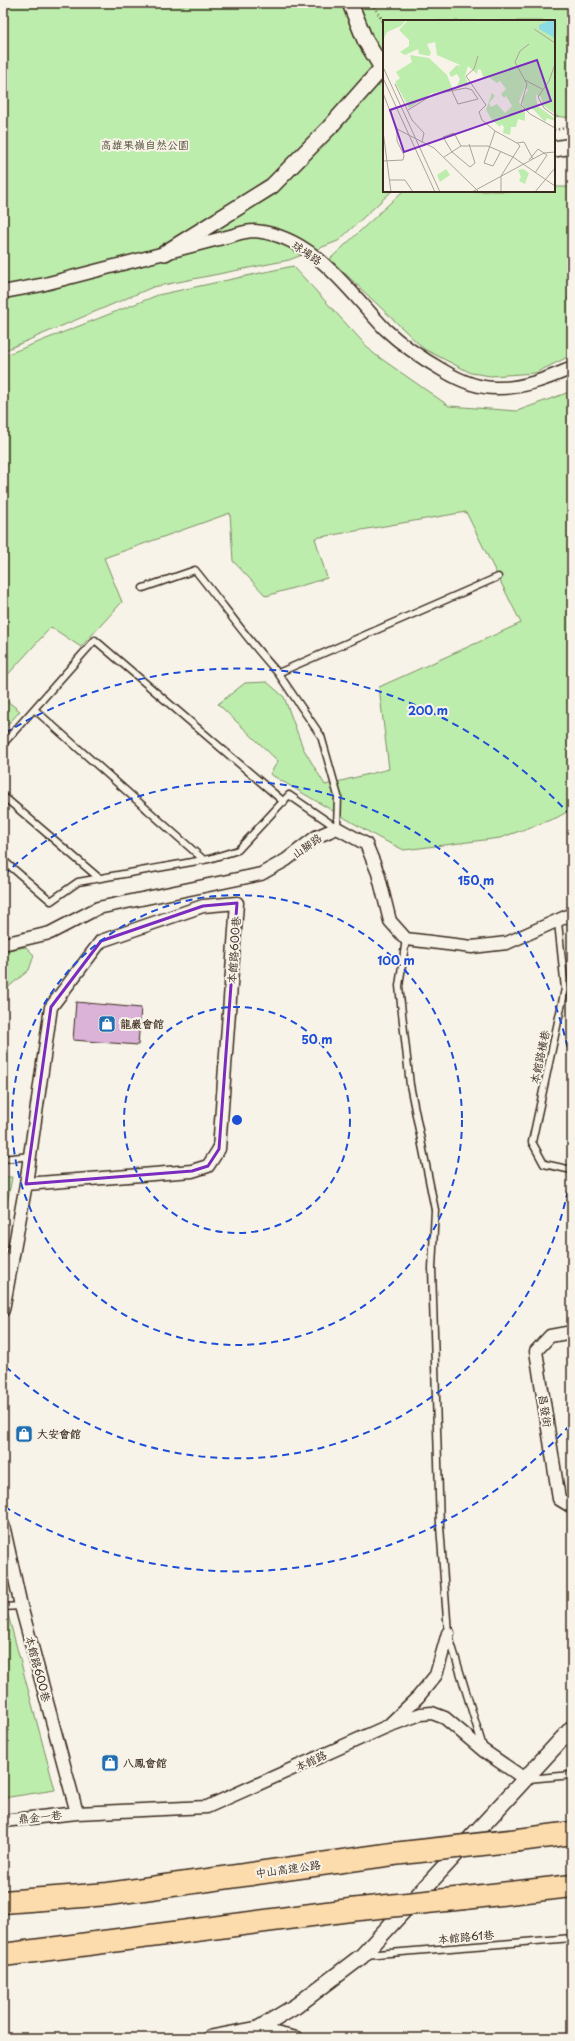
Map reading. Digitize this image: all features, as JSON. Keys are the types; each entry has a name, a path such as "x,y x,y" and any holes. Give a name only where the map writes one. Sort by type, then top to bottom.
{"highway":[{"name":"中山高速公路","path":"3,1902 108,1894 393,1854 572,1833"},
{"path":"3,1955 350,1910 572,1886"}],"street":[{"path":"165,252 272,186 329,128 383,64 351,4"},
{"path":"555,149 572,146"},
{"name":"球場路","path":"3,292 41,285 165,252 254,231 278,236 297,243 318,258 404,346 451,375 472,384 496,388 527,384 572,368"},
{"path":"337,828 366,844 378,873 390,921 406,939 472,947 507,943 558,922 572,914"},
{"name":"山腳路","path":"3,944 50,933 98,908 261,874 286,860 316,837 337,828"},
{"name":"本館路600巷","path":"3,1310 26,1184 51,1007 101,941 203,906 237,903 219,1149 208,1166 192,1171 26,1184"},
{"name":"昌發街","path":"572,1332 550,1336 536,1351 559,1499 572,1507"},
{"name":"本館路600巷","path":"3,1525 21,1606 77,1813"},
{"path":"388,1726 418,1696 436,1675 448,1633"},
{"name":"本館路","path":"77,1813 207,1808 388,1726 421,1714 432,1713 445,1718 484,1751 525,1779"},
{"path":"211,2038 258,2029 296,2006 362,1956 572,1728"},
{"name":"鼎金一巷","path":"3,1821 77,1813"},
{"path":"258,2029 297,2038"}],"lane":[{"path":"143,588 195,570 225,606 253,646 278,673 321,736 338,796 337,828"},
{"path":"278,673 498,577"},
{"path":"3,744 95,640 284,802"},
{"path":"34,709 204,860"},
{"path":"3,860 51,901 78,882 204,860 238,850 289,795 337,828"},
{"path":"3,796 99,878"},
{"name":"本館路橫巷","path":"558,922 565,989 532,1142 544,1164 572,1170"},
{"path":"406,939 399,986 410,1085 435,1210 432,1276 440,1526 448,1633 484,1751"},
{"path":"565,989 572,990"},
{"path":"3,1159 30,1156"},
{"path":"3,1607 21,1606"},
{"path":"525,1779 572,1775"},
{"name":"本館路61巷","path":"362,1956 572,1938"}],"path":[{"path":"372,3 383,21"},
{"path":"555,130 572,126"}],"highlighted area":[{"path":"237,903 219,1149 208,1166 192,1171 26,1184 51,1007 101,941 203,906"}],"green space":[{"name":"高雄果嶺自然公園","path":"3,3 572,3 572,118 555,116 555,20 383,20 383,192 391,192 338,241 289,260 153,287 3,351"},
{"path":"555,187 572,187 572,295 567,299 572,305 572,355 535,373 491,376 471,373 424,349 330,259 402,192 555,192"},
{"path":"293,266 373,353 449,406 517,411 572,391 572,809 556,818 500,838 404,850 379,838 270,774 278,761 218,704 245,683 267,682 284,697 303,748 325,785 389,769 379,687 521,623 466,512 315,538 327,578 266,596 233,561 230,513 104,558 122,602 81,647 51,627 3,680 3,356 158,295"},
{"path":"3,698 20,711 3,730"},
{"path":"26,947 34,955 29,970 6,989 3,1010 3,951"},
{"path":"3,1177 12,1177 3,1226"},
{"path":"3,1596 55,1790 3,1798"}],"building":[{"name":"龍巖會館","path":"76,1002 141,1008 138,1045 73,1040"}],"place":[{"name":"龍巖會館","path":"107,1024"},
{"name":"大安會館","path":"24,1434"},
{"name":"八鳳會館","path":"110,1763"}]}
